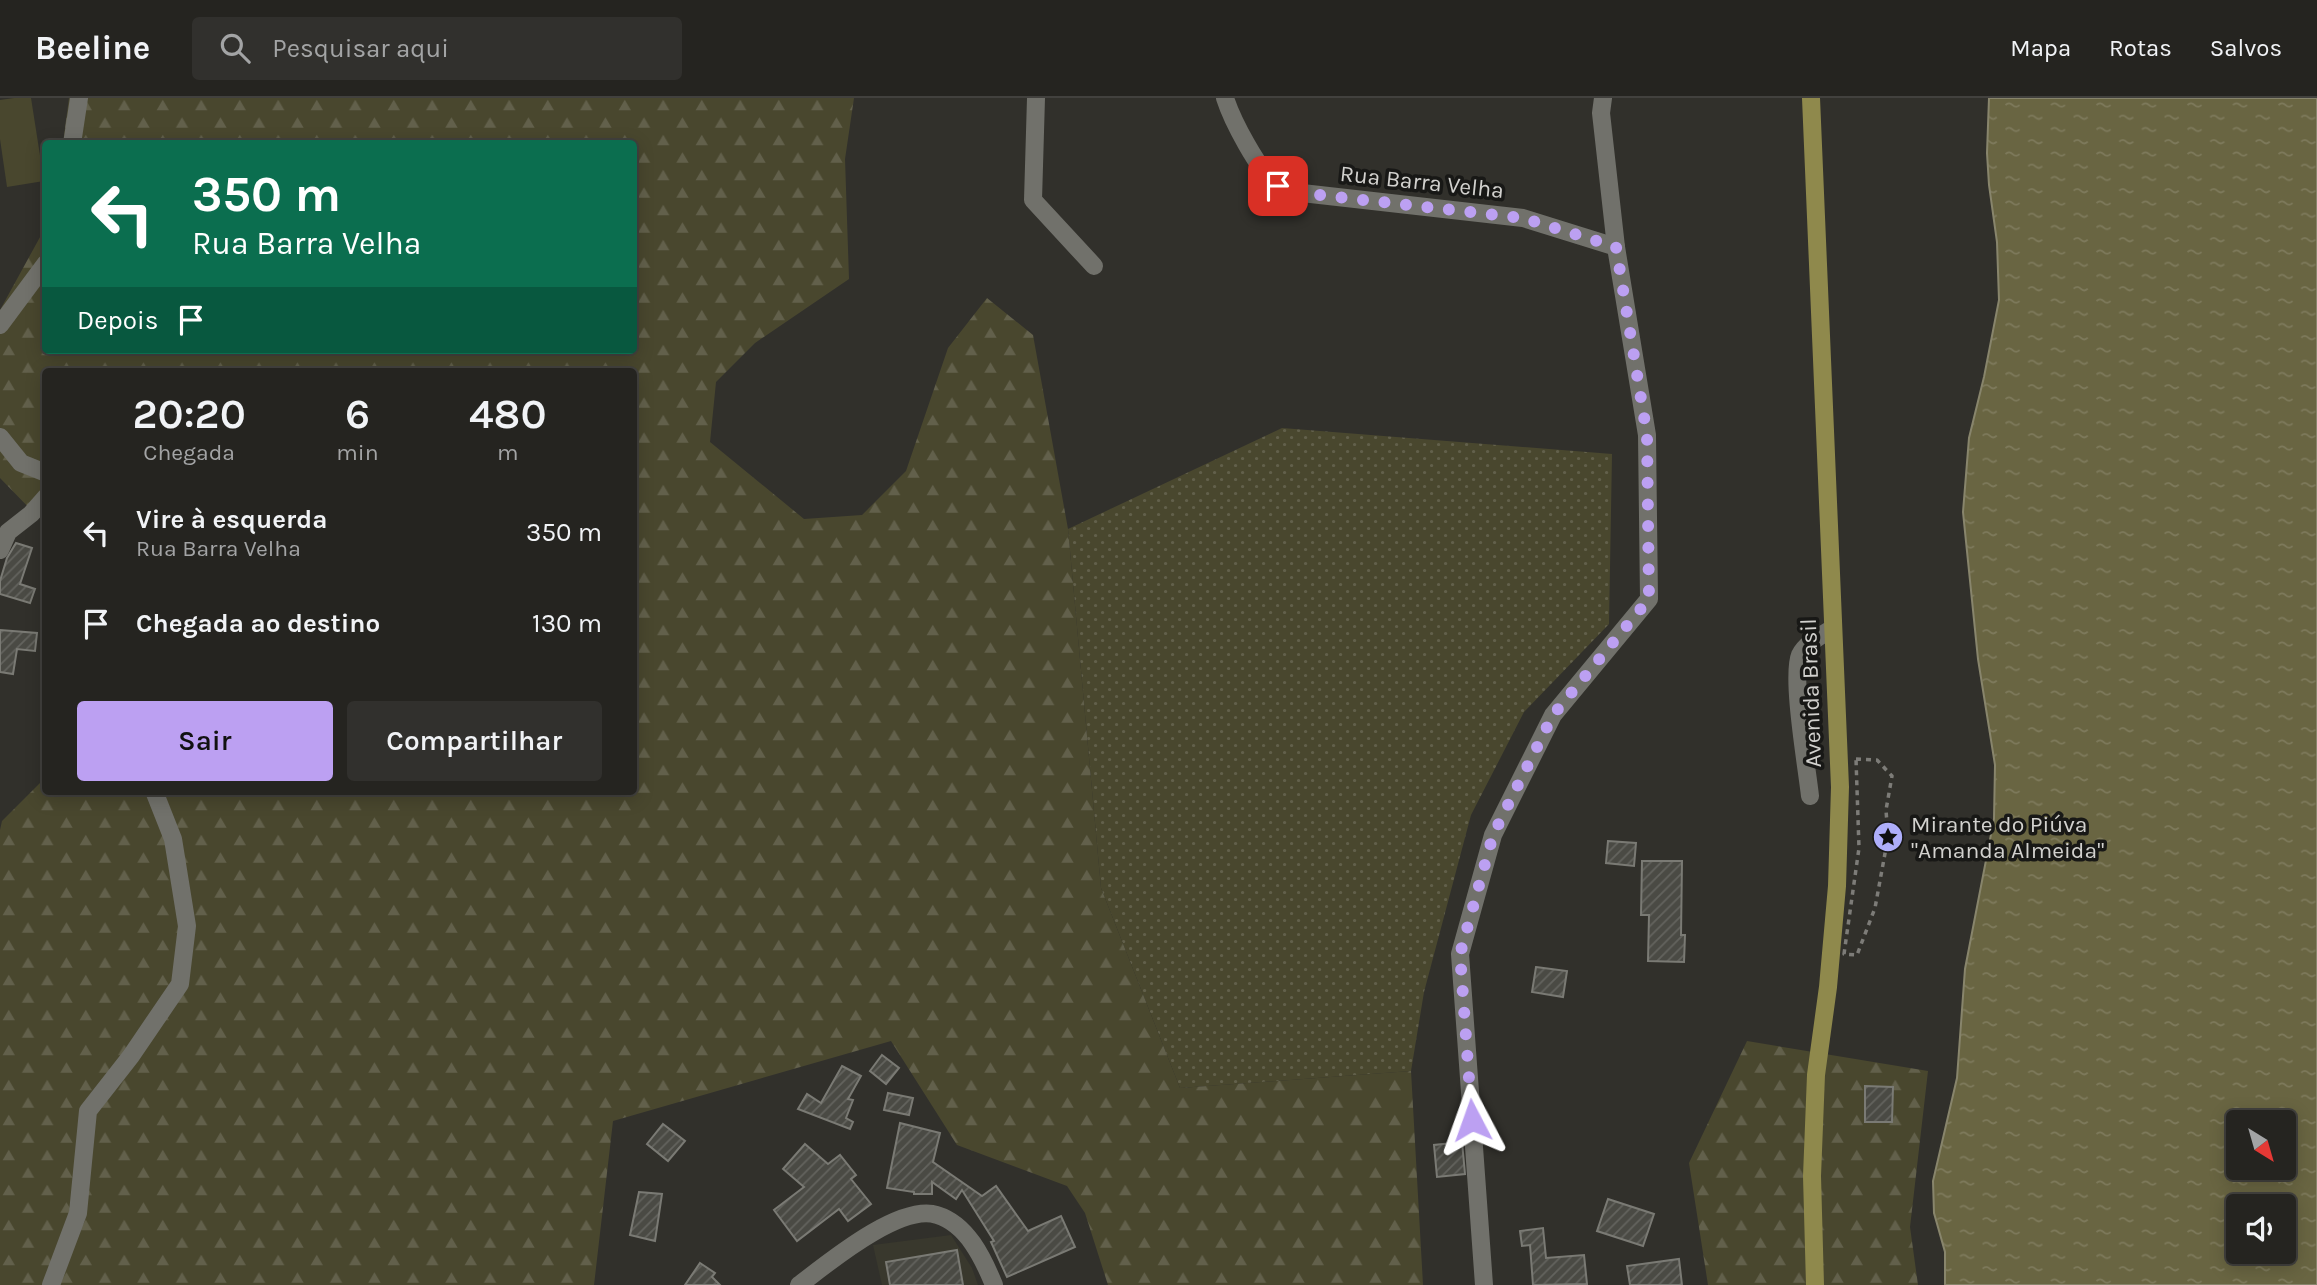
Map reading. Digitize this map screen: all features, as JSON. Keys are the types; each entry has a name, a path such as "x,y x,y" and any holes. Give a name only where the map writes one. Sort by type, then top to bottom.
{"main road":[{"name":"Avenida Brasil","path":"1811,98 1840,787 1837,886 1828,987 1816,1075 1812,1176 1815,1285"}],"street":[{"path":"73,140 79,98"},
{"path":"1035,98 1032,200 1094,266"},
{"name":"Rua Barra Velha","path":"1225,98 1231,117 1266,173 1278,186 1302,193 1523,218 1616,247"},
{"path":"1484,1285 1460,954 1493,835 1553,715 1649,599 1647,435 1616,247 1601,113 1603,98"},
{"path":"0,325 42,268"},
{"path":"0,437 21,463 42,471"},
{"path":"0,550 8,532 42,502"},
{"path":"1810,796 1796,675 1800,654 1810,643 1833,628"},
{"path":"51,1285 78,1213 88,1111 131,1056 180,984 187,926 173,839 156,795"},
{"path":"799,1285 850,1245 902,1218 917,1214 936,1214 961,1229 985,1262 993,1285"}],"path":[{"path":"1844,954 1857,954 1875,908 1888,837 1886,810 1892,776 1877,760 1856,759"}],"shaded area":[{"path":"951,1235 972,1268 978,1285 882,1285 873,1245"}],"green space":[{"path":"31,98 42,181 7,187 0,139 0,100"},
{"path":"69,98 854,98 845,159 849,279 755,343 716,382 710,442 804,519 862,515 906,471 948,348 987,298 1033,335 1068,529 1101,888 1180,1088 1411,1071 1423,1285 1108,1285 1085,1213 1067,1186 957,1145 891,1041 613,1121 594,1285 0,1285 0,830 2,821 42,781 42,795 637,795 637,368 42,368 42,520 0,478 0,310 42,233 42,354 637,354 637,140 63,140"},
{"path":"1282,428 1612,454 1609,624 1524,712 1471,815 1424,992 1411,1071 1180,1088 1101,888 1068,529"},
{"path":"1747,1041 1928,1071 1910,1227 1918,1285 1708,1285 1689,1163"}],"water":[{"path":"1989,98 2317,98 2317,1285 1945,1285 1945,1252 1934,1213 1933,1181 1957,1078 1965,969 1994,819 1995,765 1978,659 1963,512 1969,438 1999,300 1997,242 1989,185"}],"building":[{"path":"16,543 32,548 20,584 35,589 30,603 0,594 0,581 7,558"},
{"path":"0,630 37,633 35,651 17,649 13,674 0,672"},
{"path":"1608,841 1636,843 1634,866 1606,863"},
{"path":"1642,861 1682,861 1681,935 1685,935 1684,962 1648,961 1649,915 1641,915"},
{"path":"1536,967 1567,971 1563,997 1532,992"},
{"path":"882,1055 899,1068 886,1084 870,1071"},
{"path":"842,1066 861,1076 848,1099 853,1100 846,1118 853,1122 850,1129 798,1109 807,1094 821,1103"},
{"path":"1865,1086 1893,1087 1892,1122 1865,1122"},
{"path":"888,1093 913,1098 909,1115 884,1110"},
{"path":"900,1123 940,1133 933,1162 982,1196 996,1186 1028,1231 1061,1216 1075,1247 1007,1277 991,1242 994,1241 962,1190 956,1199 932,1182 932,1194 914,1194 887,1188"},
{"path":"663,1124 685,1141 668,1161 647,1144"},
{"path":"1462,1142 1465,1174 1437,1177 1434,1145"},
{"path":"805,1144 828,1164 840,1155 856,1175 851,1179 871,1204 848,1221 839,1209 797,1241 774,1210 804,1187 783,1169"},
{"path":"639,1192 662,1194 655,1241 630,1235"},
{"path":"1608,1199 1654,1214 1643,1246 1597,1231"},
{"path":"1543,1228 1546,1258 1584,1255 1587,1284 1533,1285 1530,1245 1522,1246 1520,1231"},
{"path":"957,1250 963,1285 890,1285 886,1262"},
{"path":"1679,1259 1682,1285 1630,1285 1627,1266"},
{"path":"700,1263 715,1273 712,1277 720,1285 685,1285"}],"place":[{"name":"Mirante do Piúva \"Amanda Almeida\"","path":"1888,837"}],"route":[{"path":"1278,186 1302,193 1523,218 1616,247 1647,435 1649,599 1553,715 1493,835 1460,954 1472,1120"}]}
